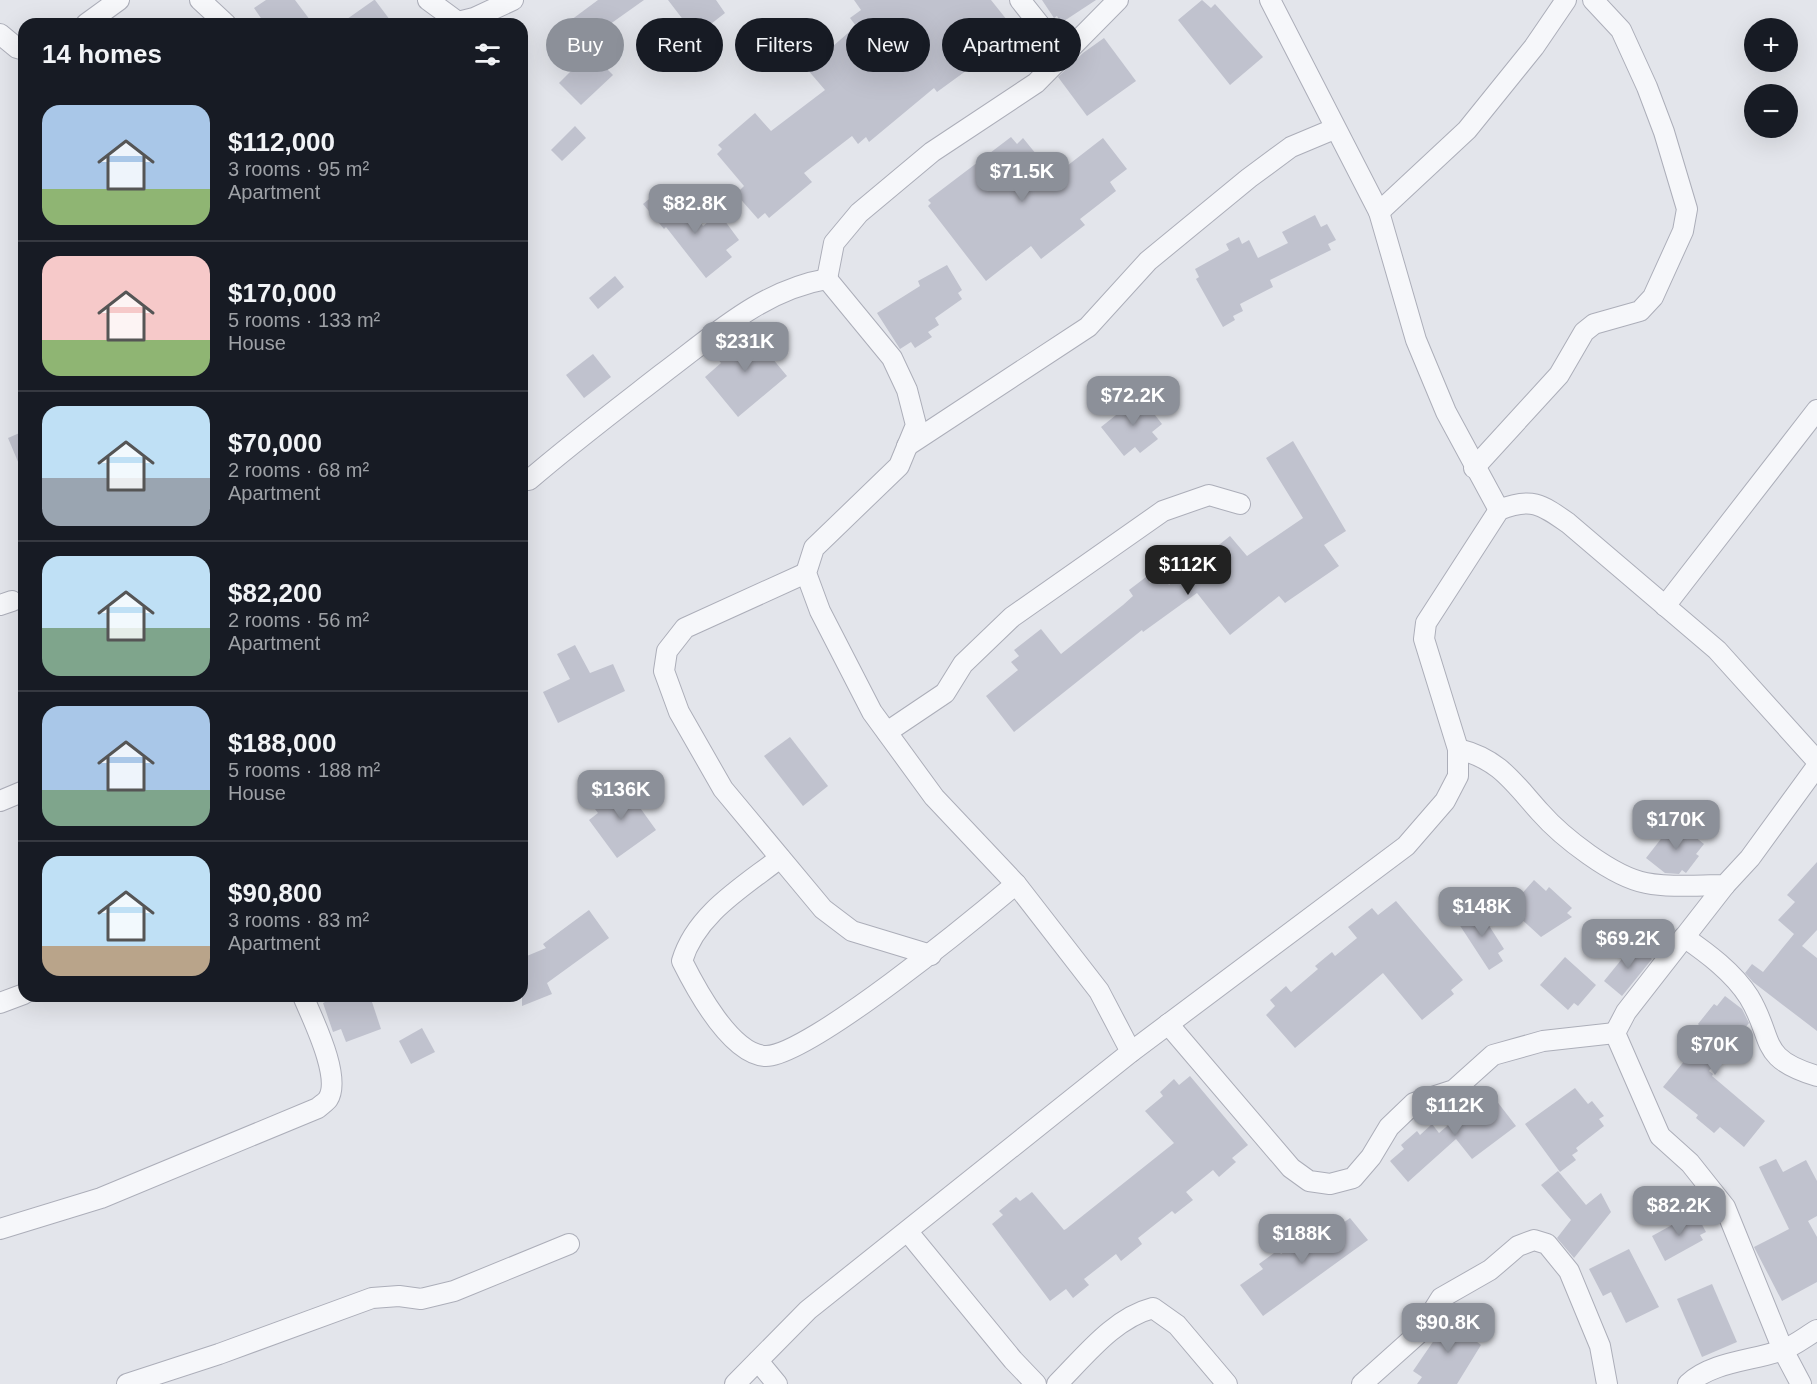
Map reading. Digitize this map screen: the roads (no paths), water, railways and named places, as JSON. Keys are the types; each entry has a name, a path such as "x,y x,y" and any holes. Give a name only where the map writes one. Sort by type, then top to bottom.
{"street":[{"path":"94,18 119,0"},
{"path":"200,0 219,18"},
{"path":"428,0 451,18"},
{"path":"474,18 513,0"},
{"path":"1020,0 1034,18"},
{"path":"1081,36 1118,0"},
{"path":"1270,0 1378,212 1416,340 1446,412 1474,468 1499,510"},
{"path":"1474,468 1559,375 1584,332 1594,324 1640,311 1653,297 1683,231 1687,209 1664,132 1647,87 1621,30 1593,0"},
{"path":"1378,212 1467,130 1534,47 1558,2"},
{"path":"0,34 18,48"},
{"path":"827,279 834,243 859,213 932,152 1036,83 1046,72"},
{"path":"907,446 1088,327 1148,261 1249,178 1291,147 1334,129"},
{"path":"827,279 892,358 907,390 916,425 899,465 814,548 806,573 820,611 873,712 887,732 934,796 1016,884 1100,991 1131,1052"},
{"path":"529,480 570,444 746,311 800,284 827,279"},
{"path":"1665,606 1817,411"},
{"path":"887,732 945,693 963,664 1012,617 1163,512 1209,495 1240,504"},
{"path":"735,1384 808,1310 1131,1052 1406,846 1445,801 1458,776 1458,748 1424,639 1426,623 1499,510 1518,502 1545,506 1592,542 1717,650 1817,761"},
{"path":"806,573 686,628 667,651 664,671 679,712 723,789 823,909 837,922 852,931 931,955"},
{"path":"1458,748 1480,754 1501,768 1543,815 1569,839 1623,875 1645,883 1725,885"},
{"path":"1615,1033 1626,1012 1725,885 1750,858 1817,766"},
{"path":"0,801 18,794"},
{"path":"780,858 696,928 682,961 723,1028 743,1049 766,1056 783,1052 815,1035 931,955 1016,884"},
{"path":"1684,937 1709,954 1749,997 1774,1055 1795,1069 1817,1076"},
{"path":"0,1003 18,996"},
{"path":"0,1229 101,1198 318,1108 329,1098 332,1083 328,1060 305,1002"},
{"path":"1168,1024 1291,1168 1310,1181 1330,1184 1353,1178 1371,1157 1389,1127 1414,1103 1454,1090 1492,1055 1543,1041 1615,1033"},
{"path":"1615,1033 1660,1136 1690,1163 1725,1207 1783,1350 1801,1384"},
{"path":"908,1232 1013,1360 1036,1384"},
{"path":"1362,1384 1419,1333 1441,1298 1490,1270 1518,1246 1534,1240 1547,1244 1569,1271 1600,1346 1607,1384"},
{"path":"127,1384 219,1354 372,1298 399,1296 421,1299 454,1291 569,1244"},
{"path":"1057,1384 1103,1338 1135,1313 1153,1308 1177,1325 1227,1384"},
{"path":"1688,1384 1697,1375 1783,1350 1817,1330"},
{"path":"758,1361 777,1384"}]}
